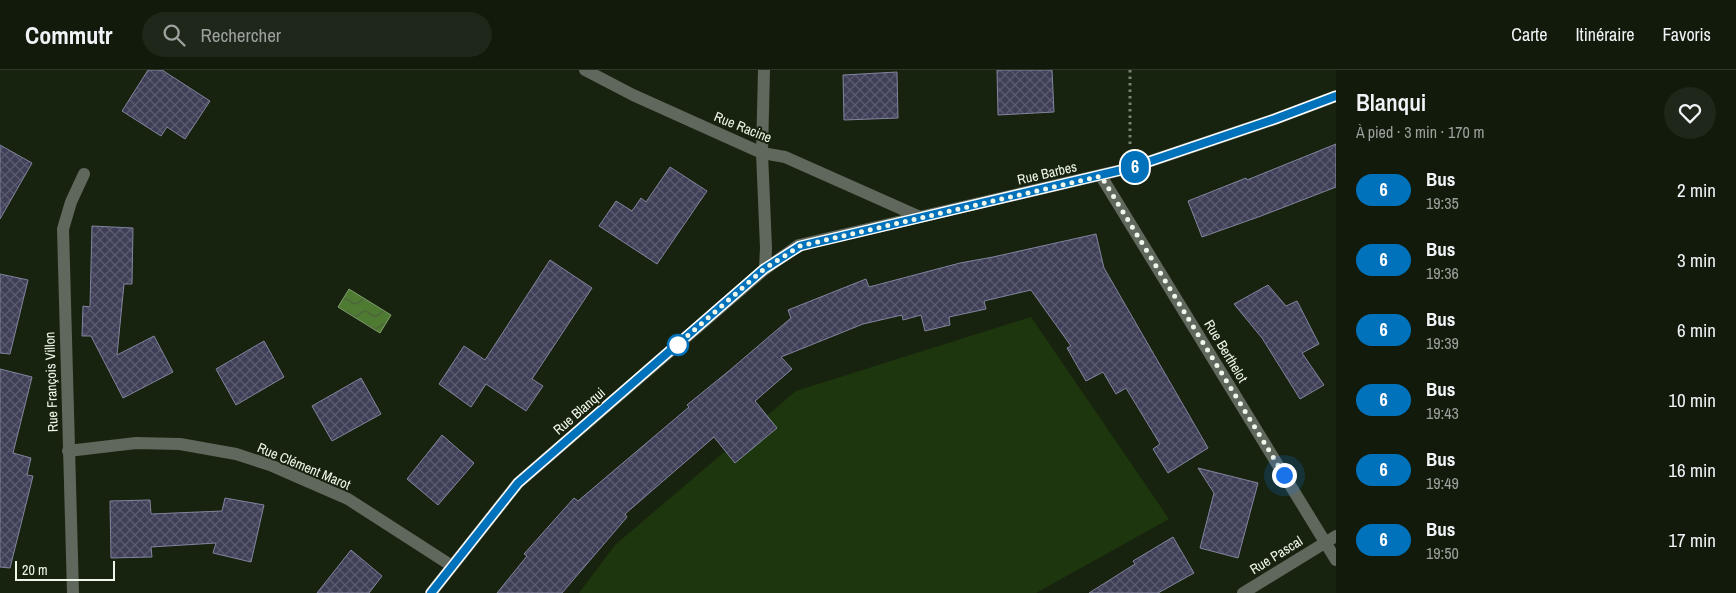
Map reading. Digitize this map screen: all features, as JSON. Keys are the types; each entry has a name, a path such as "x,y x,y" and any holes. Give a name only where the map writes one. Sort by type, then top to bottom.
{"street":[{"name":"Rue Racine","path":"585,70 762,153 785,157 920,217"},
{"path":"764,70 762,153 766,248 764,269"},
{"name":"Rue Barbes","path":"764,269 800,246 1130,168 1275,119 1336,96"},
{"name":"Rue François Villon","path":"73,593 63,229 71,202 84,174"},
{"name":"Rue Berthelot","path":"1101,176 1331,539 1336,560"},
{"name":"Rue Blanqui","path":"431,593 518,483 764,269"},
{"name":"Rue Clément Marot","path":"68,450 144,443 180,444 236,454 270,465 348,499 452,566"},
{"name":"Rue Pascal","path":"1243,593 1331,539"}],"path":[{"path":"1130,70 1130,168"}],"shaded area":[{"path":"1031,317 1169,519 1036,593 579,593 615,545 796,391"}],"water":[{"path":"349,289 391,315 380,333 338,307"}],"building":[{"path":"148,70 162,70 210,101 185,139 167,127 161,136 122,111"},
{"path":"997,70 1052,70 1054,112 998,115"},
{"path":"897,72 898,118 844,120 843,75"},
{"path":"1336,144 1336,187 1202,237 1188,201 1246,178 1247,180"},
{"path":"0,145 32,163 0,219"},
{"path":"670,167 707,191 657,264 599,226 616,201 632,211 641,198 646,202"},
{"path":"92,226 133,228 132,284 124,284 117,355 154,336 173,372 123,398 91,336 82,336 83,306 90,307"},
{"path":"1096,234 1104,268 1208,448 1168,473 1153,449 1160,444 1126,388 1116,394 1103,372 1086,381 1067,348 1071,346 1031,290 984,301 986,309 949,317 950,325 925,331 921,315 903,320 902,315 863,324 781,357 792,369 755,401 777,428 735,463 714,437 625,514 627,517 562,593 497,593 527,556 524,554 574,498 578,501 689,407 687,405 791,318 788,310 866,279 869,287 960,263"},
{"path":"550,260 592,288 532,379 543,386 526,411 486,384 471,407 439,384 464,346 485,360"},
{"path":"0,274 28,280 10,354 0,353"},
{"path":"1268,285 1286,306 1297,301 1319,344 1302,353 1324,385 1300,399 1262,338 1234,304"},
{"path":"264,341 284,377 236,405 216,369"},
{"path":"0,369 32,377 13,453 31,458 27,475 33,476 10,568 0,567"},
{"path":"361,378 381,414 332,441 312,406"},
{"path":"442,435 474,463 438,505 407,479"},
{"path":"1198,468 1258,483 1238,558 1200,548 1214,493"},
{"path":"225,498 264,505 251,562 213,553 216,543 151,547 152,557 111,558 110,501 150,500 151,514 222,511"},
{"path":"1173,537 1194,573 1158,593 1089,593 1135,564 1133,561"},
{"path":"351,550 382,576 369,593 317,593"}],"bus line":[{"name":"6","path":"431,593 518,483 764,269 800,246 1130,168 1275,119 1336,96"}],"route":[{"path":"678,345 676,346 764,269 800,246 1101,176 1284,475"}]}
